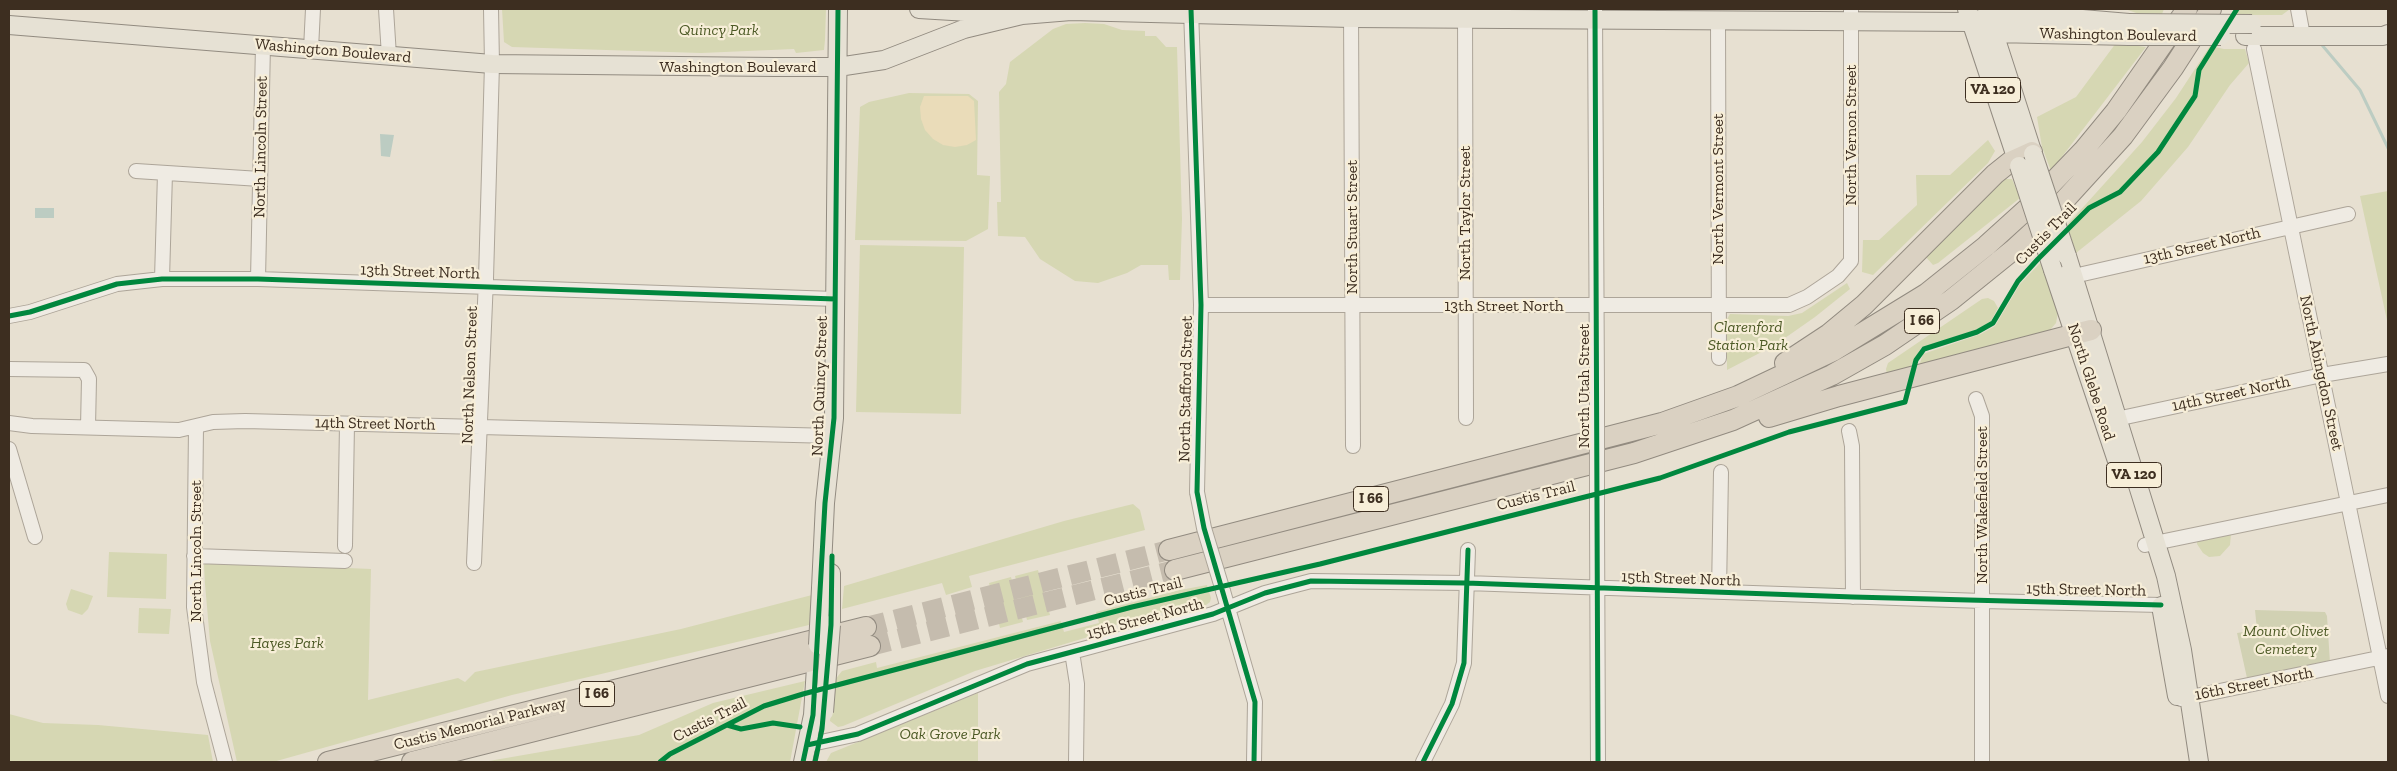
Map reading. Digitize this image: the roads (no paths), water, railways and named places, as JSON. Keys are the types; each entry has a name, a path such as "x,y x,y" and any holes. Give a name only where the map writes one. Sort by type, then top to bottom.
{"highway":[{"name":"I 66","path":"1169,550 1630,433 1714,406 1786,375 1858,337 1932,288 2008,227 2048,189 2083,151 2133,89 2187,9"},
{"name":"I 66","path":"1175,570 1526,481 1655,446 1749,414 1832,375 1929,316 2013,250 2076,189 2140,114 2173,68 2211,9"},
{"path":"1630,433 1746,383 1782,365 1812,345 1864,305 1984,184 2025,158"},
{"path":"1526,481 1603,470 1629,464 1839,396 2083,332"},
{"name":"Custis Memorial Parkway","path":"328,762 866,626"},
{"name":"Custis Memorial Parkway","path":"412,762 870,646"}],"main road":[{"name":"North Quincy Street","path":"815,762 810,750 818,713 831,625 826,587 826,503 832,442 838,9"},
{"path":"918,9 1022,15"},
{"name":"Washington Boulevard","path":"9,25 492,64 838,67 884,60 964,29 1022,15 1071,10 1596,14 1718,20 1852,15 1968,15 1990,19 2047,16 2129,29 2250,37 2301,23 2388,28"},
{"name":"North Glebe Road","path":"1968,15 2025,158 2067,256 2061,275"},
{"name":"North Glebe Road","path":"1990,19 2025,158 2061,275 2083,332 2151,544 2167,603 2184,698 2199,762"},
{"name":"Washington Boulevard","path":"2301,23 2383,36 2388,34"},
{"name":"North Glebe Road","path":"2184,698 2187,762"}],"street":[{"path":"311,49 313,9"},
{"path":"386,9 389,56"},
{"name":"North Nelson Street","path":"474,563 481,427 492,64 491,9"},
{"name":"North Stafford Street","path":"1191,12 1201,306 1197,492 1204,528 1255,702 1254,762"},
{"name":"North Stuart Street","path":"1351,13 1353,446"},
{"name":"North Taylor Street","path":"1465,14 1466,418"},
{"name":"North Utah Street","path":"1596,14 1598,762"},
{"name":"North Vernon Street","path":"1852,15 1852,261"},
{"name":"North Vermont Street","path":"1718,20 1719,358"},
{"name":"North Abingdon Street","path":"2250,37 2348,503 2384,657 2388,696"},
{"name":"North Lincoln Street","path":"258,279 264,46"},
{"path":"136,171 260,179"},
{"path":"162,279 165,173"},
{"name":"13th Street North","path":"2061,275 2348,214"},
{"name":"13th Street North","path":"1201,306 1352,304 1465,306 1789,305 1807,297 1838,276 1852,261"},
{"name":"13th Street North","path":"9,316 30,312 118,284 162,279 258,279 835,299"},
{"name":"14th Street North","path":"2110,420 2322,375 2388,364"},
{"path":"9,369 84,370 89,379 88,427"},
{"name":"North Wakefield Street","path":"1976,399 1982,416 1982,762"},
{"name":"14th Street North","path":"9,423 32,426 179,430 213,422 245,421 481,427 832,442"},
{"path":"345,546 347,424"},
{"name":"North Lincoln Street","path":"196,427 194,607 204,682 225,762"},
{"path":"1849,431 1852,446 1853,597"},
{"path":"9,449 35,537"},
{"path":"1719,592 1721,472"},
{"path":"2151,544 2388,495"},
{"path":"1423,762 1452,704 1464,663 1468,550"},
{"path":"194,556 345,561"},
{"name":"15th Street North","path":"810,750 858,734 1027,664 1228,608 1265,593 1311,581 1466,583 1853,597 2167,603"},
{"path":"1072,652 1077,684 1076,762"},
{"name":"16th Street North","path":"2184,698 2384,657"}],"waterway":[{"path":"2322,45 2360,90 2388,148"}],"tunnel":[{"path":"866,627 1169,550"},
{"path":"870,646 1175,570"}],"park label":[{"name":"Quincy Park","path":"719,30"},
{"name":"Clarenford Station Park","path":"1748,336"},
{"name":"Mount Olivet Cemetery","path":"2286,640"},
{"name":"Hayes Park","path":"287,643"},
{"name":"Oak Grove Park","path":"950,734"}]}
